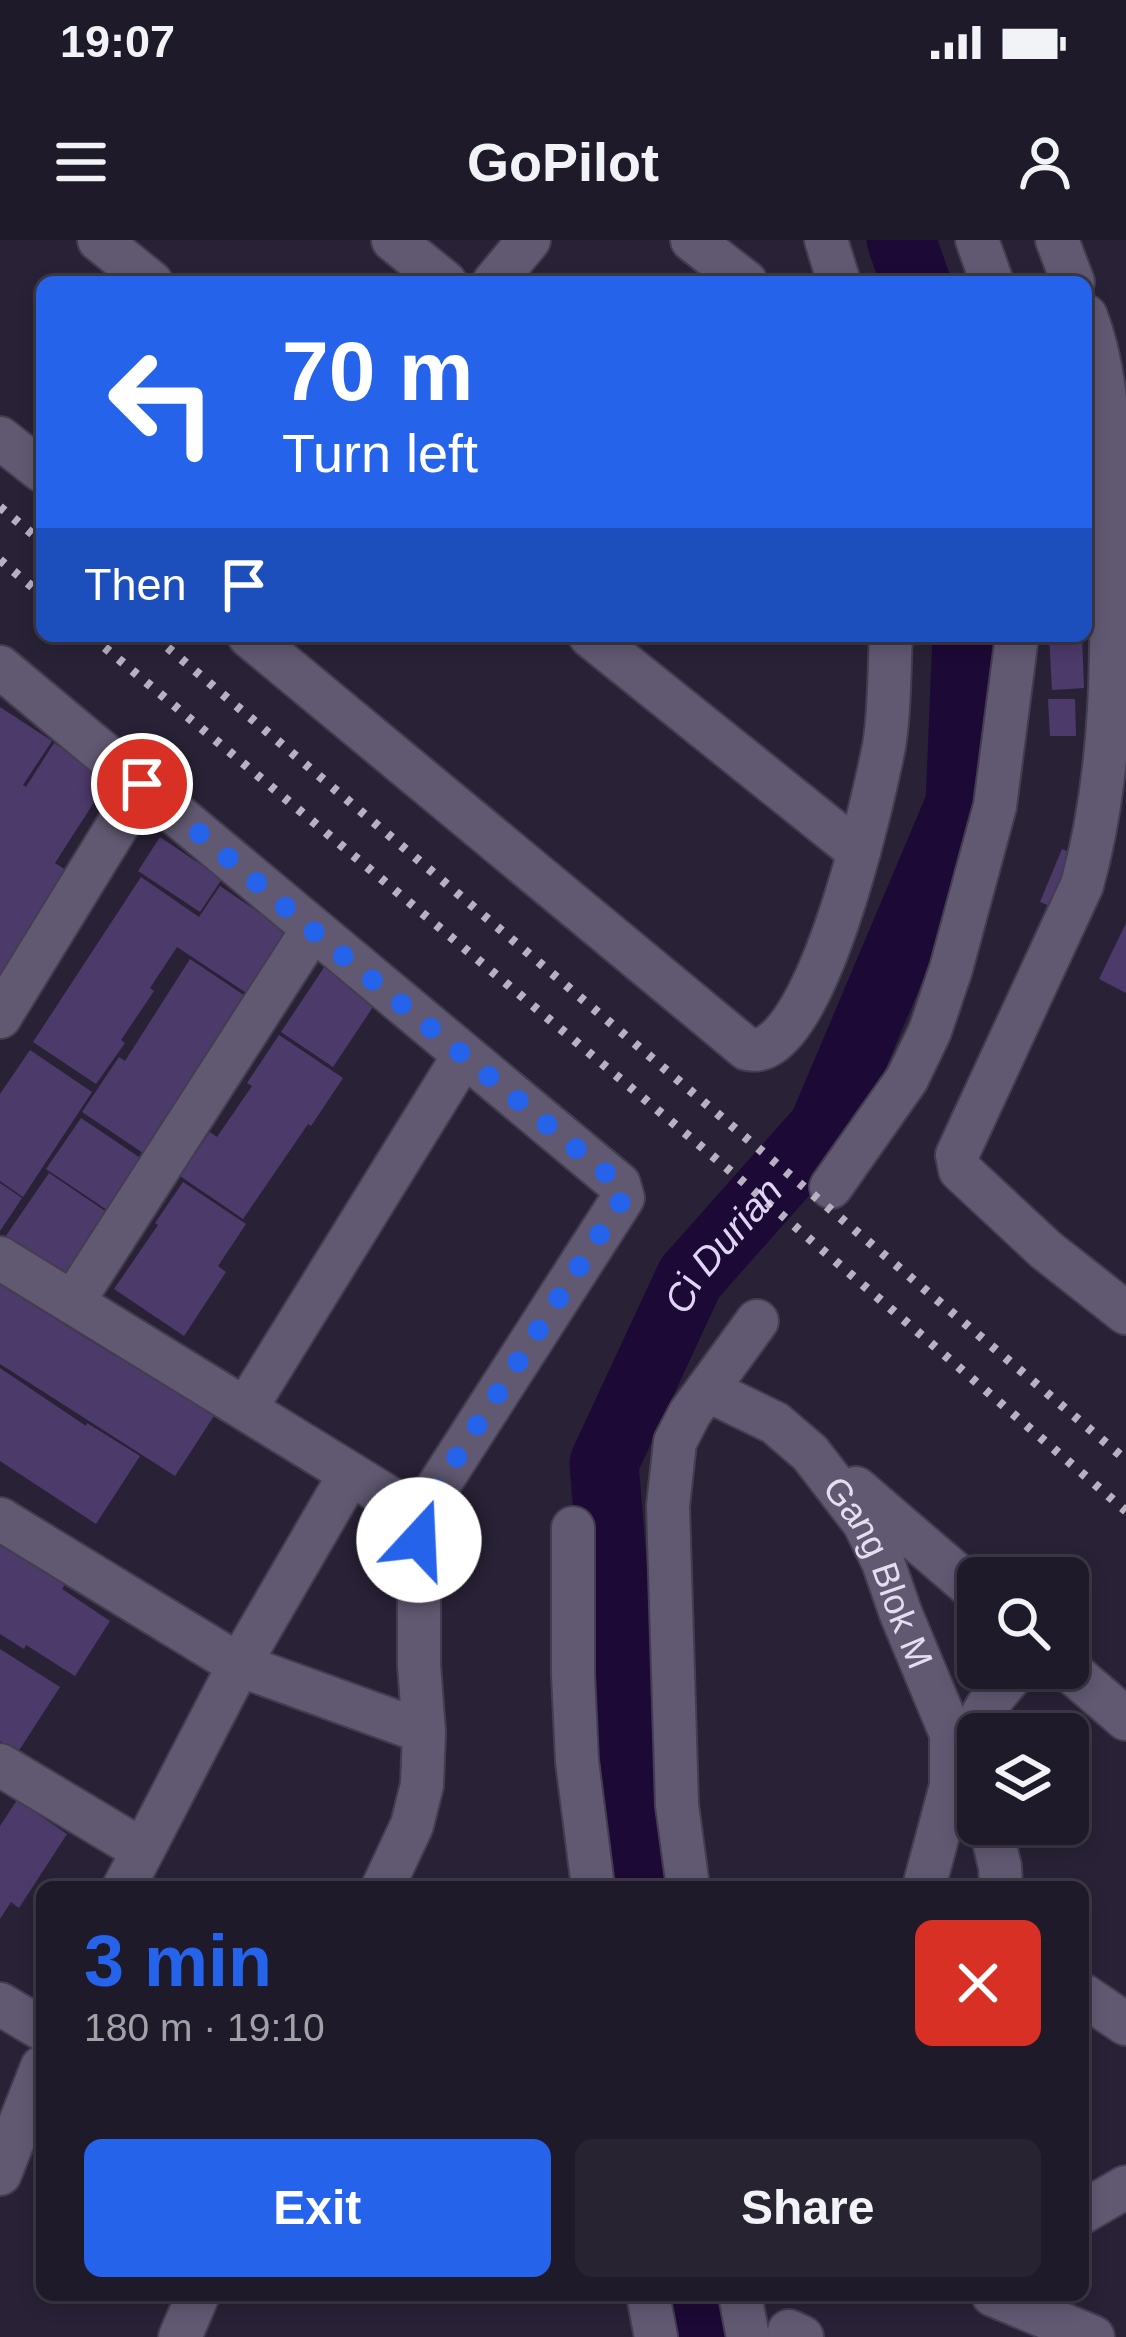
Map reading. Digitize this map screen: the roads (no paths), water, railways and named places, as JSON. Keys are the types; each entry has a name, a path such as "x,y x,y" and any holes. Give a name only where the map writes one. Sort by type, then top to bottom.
{"street":[{"path":"99,240 144,276"},
{"path":"394,240 438,276"},
{"path":"499,276 529,240"},
{"path":"692,240 738,276"},
{"path":"826,240 837,276"},
{"path":"977,240 990,276"},
{"path":"1057,240 1071,276"},
{"path":"1102,334 1120,624 1093,846 1082,885 957,1155 960,1170 1046,1250 1125,1310"},
{"path":"0,438 36,466"},
{"path":"256,642 748,1049 758,1052 771,1047 800,1010 828,953 885,742 891,642"},
{"path":"597,642 859,852"},
{"path":"831,1187 908,1079 952,969 995,806 1016,642"},
{"path":"0,667 622,1191 623,1198 419,1516 422,1785 412,1825 386,1881"},
{"path":"0,1017 142,784"},
{"path":"73,1303 312,930"},
{"path":"247,1408 464,1055"},
{"path":"0,1258 419,1516"},
{"path":"687,1881 677,1805 668,1506 675,1442 690,1413 757,1322"},
{"name":"Gang Blok M","path":"707,1390 775,1423 810,1453 864,1523 883,1562 951,1734 951,1786 926,1881"},
{"path":"0,1765 133,1869 239,1665 350,1474"},
{"path":"850,1482 957,1575"},
{"path":"0,1519 239,1665 424,1732"},
{"path":"573,1528 577,1761 592,1881"},
{"path":"1089,1687 1126,1719"},
{"path":"982,1713 1001,1689"},
{"path":"995,1845 1001,1881"},
{"path":"1089,1999 1126,2024"},
{"path":"0,2004 36,2025"},
{"path":"0,2174 36,2082"},
{"path":"1089,2209 1126,2187"},
{"path":"180,2337 195,2301"},
{"path":"649,2301 656,2337"},
{"path":"746,2301 780,2335"},
{"path":"1007,2301 1093,2337"}],"waterway":[{"name":"Ci Durian","path":"901,240 914,276"},
{"name":"Ci Durian","path":"638,1881 604,1463 690,1278 823,1128 960,804 967,642"},
{"name":"Ci Durian","path":"696,2301 703,2337"}],"railway":[{"path":"0,507 36,537"},
{"path":"0,560 36,590"},
{"path":"98,642 734,1174 1126,1511"},
{"path":"161,642 1126,1460"}]}
